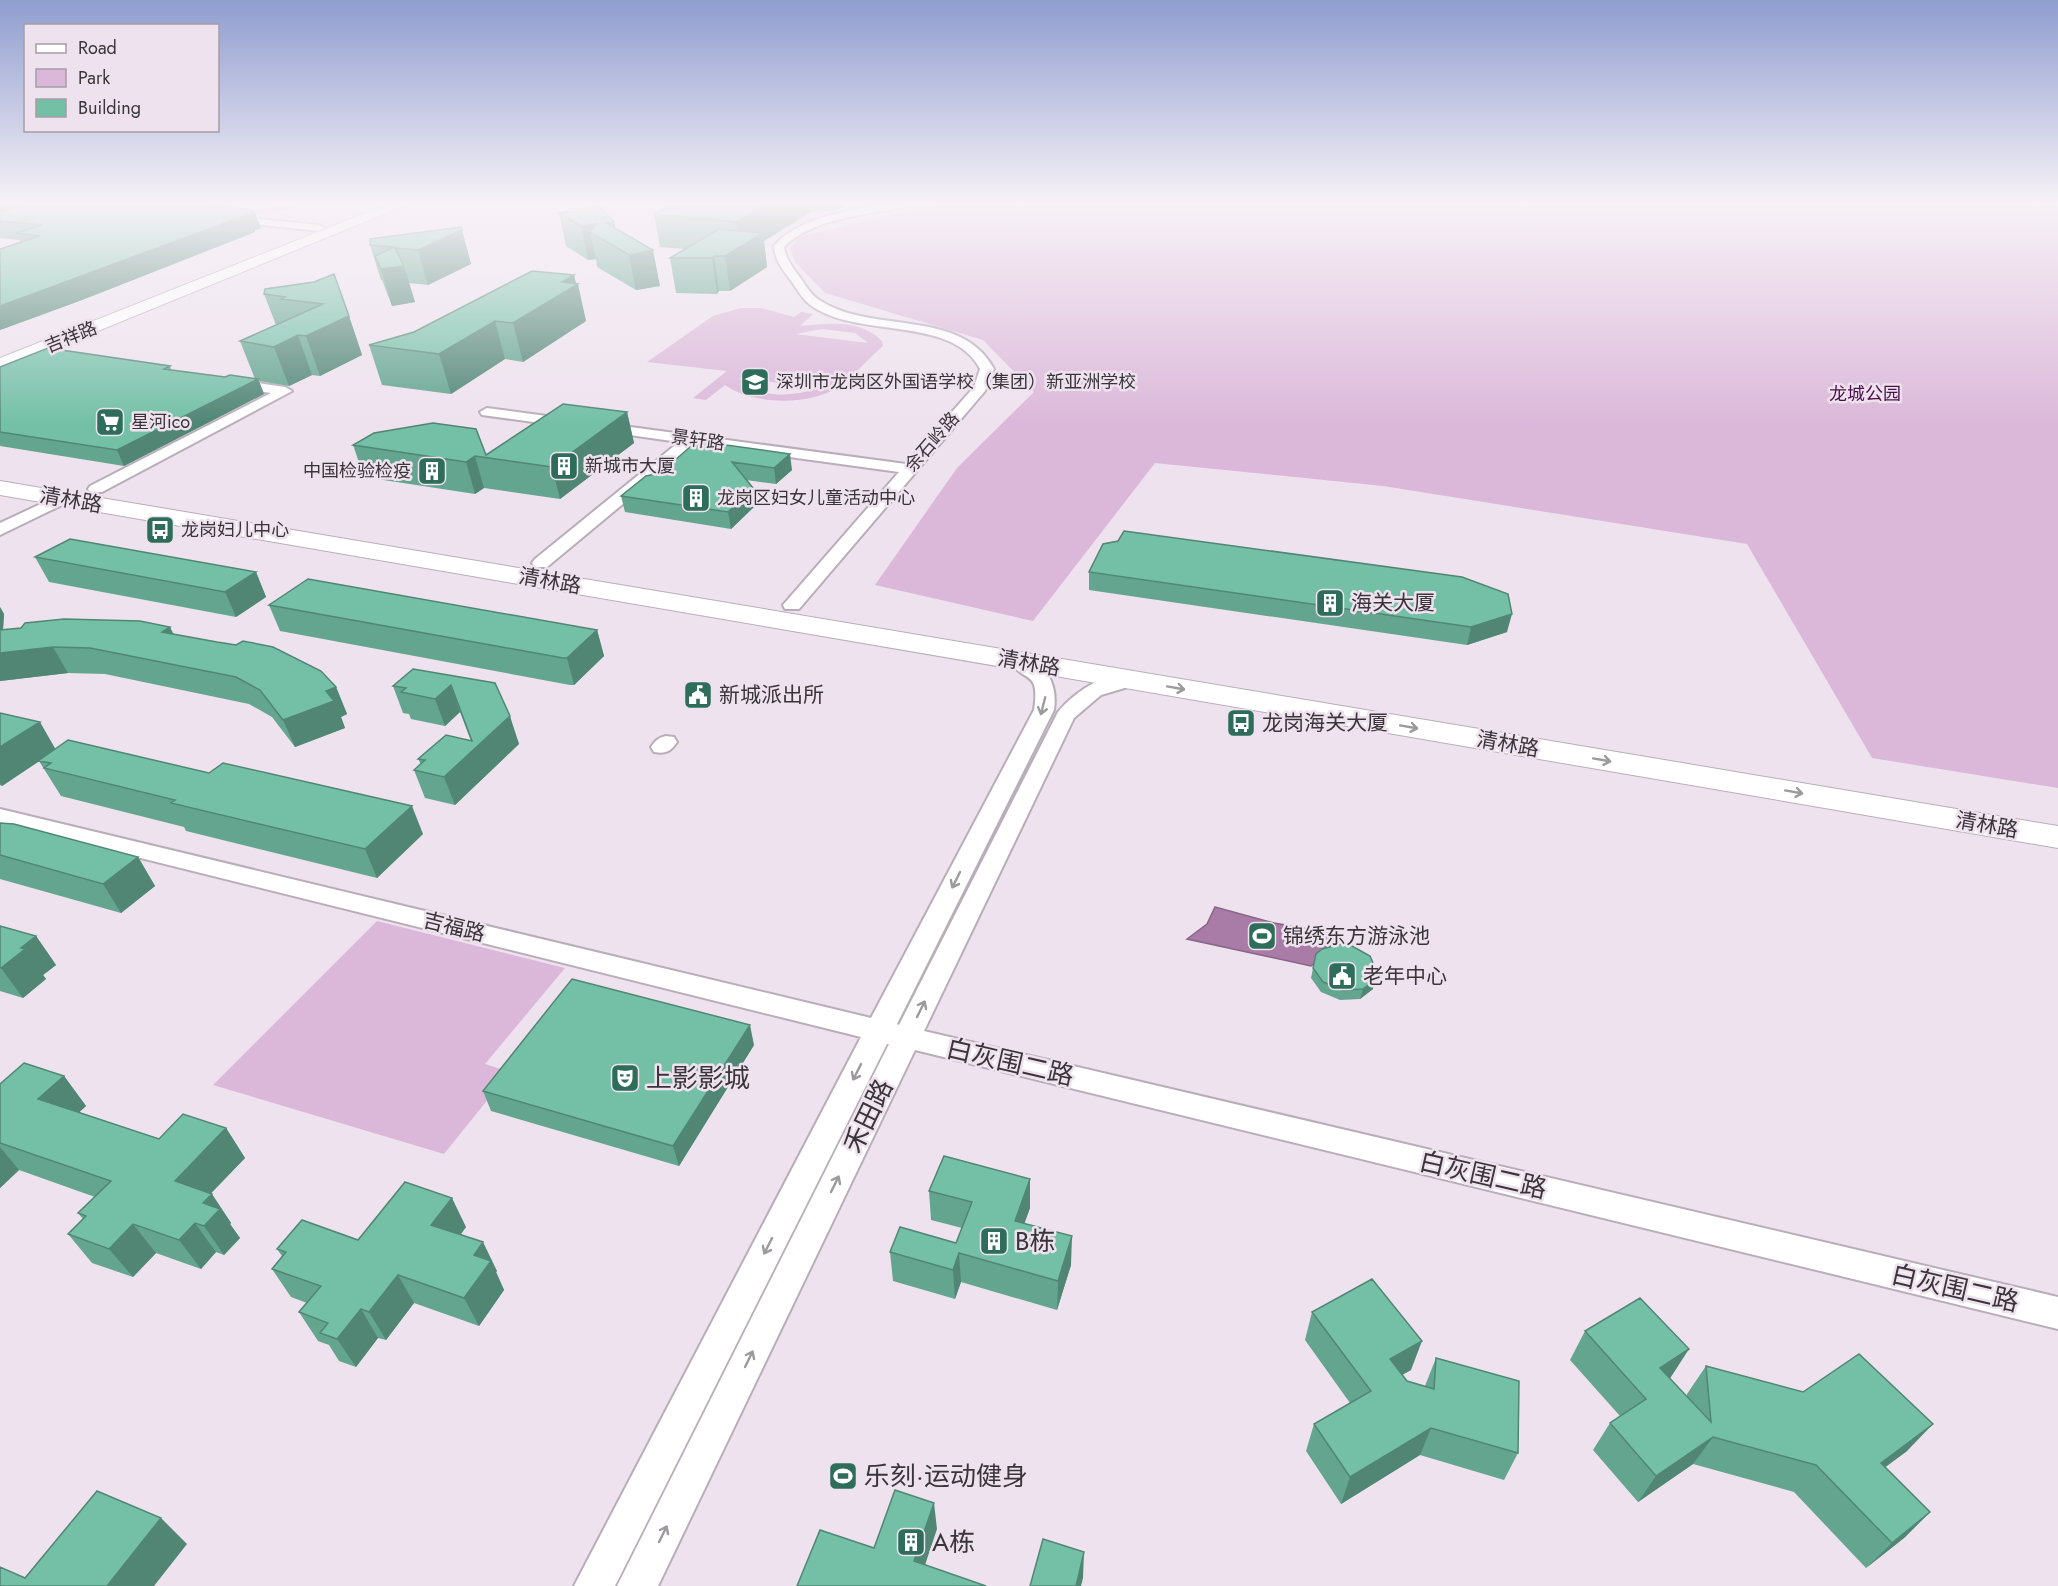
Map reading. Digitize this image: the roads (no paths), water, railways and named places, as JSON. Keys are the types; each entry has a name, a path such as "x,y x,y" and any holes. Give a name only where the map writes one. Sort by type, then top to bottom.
{"main road":[{"name":"吉祥路","path":"0,355 201,275"},
{"name":"吉祥路","path":"0,365 225,275"},
{"name":"清林路","path":"5,479 96,489 2058,815"},
{"name":"清林路","path":"5,479 62,499 2058,837"},
{"path":"1971,822 2032,840 2058,852"}],"street":[{"name":"余石岭路","path":"792,275 810,299 822,307 860,320 943,335 970,347 982,358 987,369 984,381 792,604"},
{"path":"31,353 59,357"},
{"path":"96,489 285,391 217,381"},
{"name":"景轩路","path":"487,412 909,469"},
{"path":"541,563 692,440"},
{"path":"0,530 62,499"},
{"name":"禾田路","path":"637,1586 1044,710 1046,698 1044,683 1036,671 1019,661"},
{"name":"禾田路","path":"594,1586 1065,716 1090,691 1108,684 1131,680"},
{"name":"吉福路","path":"0,816 893,1034"},
{"name":"白灰围二路","path":"893,1034 2058,1312"}],"place":[{"name":"深圳市龙岗区外国语学校（集团）新亚洲学校","path":"755,382"},
{"name":"星河ico","path":"110,422"},
{"name":"新城市大厦","path":"564,466"},
{"name":"中国检验检疫","path":"432,471"},
{"name":"龙岗区妇女儿童活动中心","path":"696,498"},
{"name":"龙岗妇儿中心","path":"160,530"},
{"name":"海关大厦","path":"1330,603"},
{"name":"新城派出所","path":"698,695"},
{"name":"龙岗海关大厦","path":"1241,723"},
{"name":"锦绣东方游泳池","path":"1262,936"},
{"name":"老年中心","path":"1342,976"},
{"name":"上影影城","path":"625,1078"},
{"name":"B栋","path":"994,1241"},
{"name":"乐刻·运动健身","path":"843,1476"},
{"name":"A栋","path":"911,1542"}],"park label":[{"name":"龙城公园","path":"1865,394"}]}
